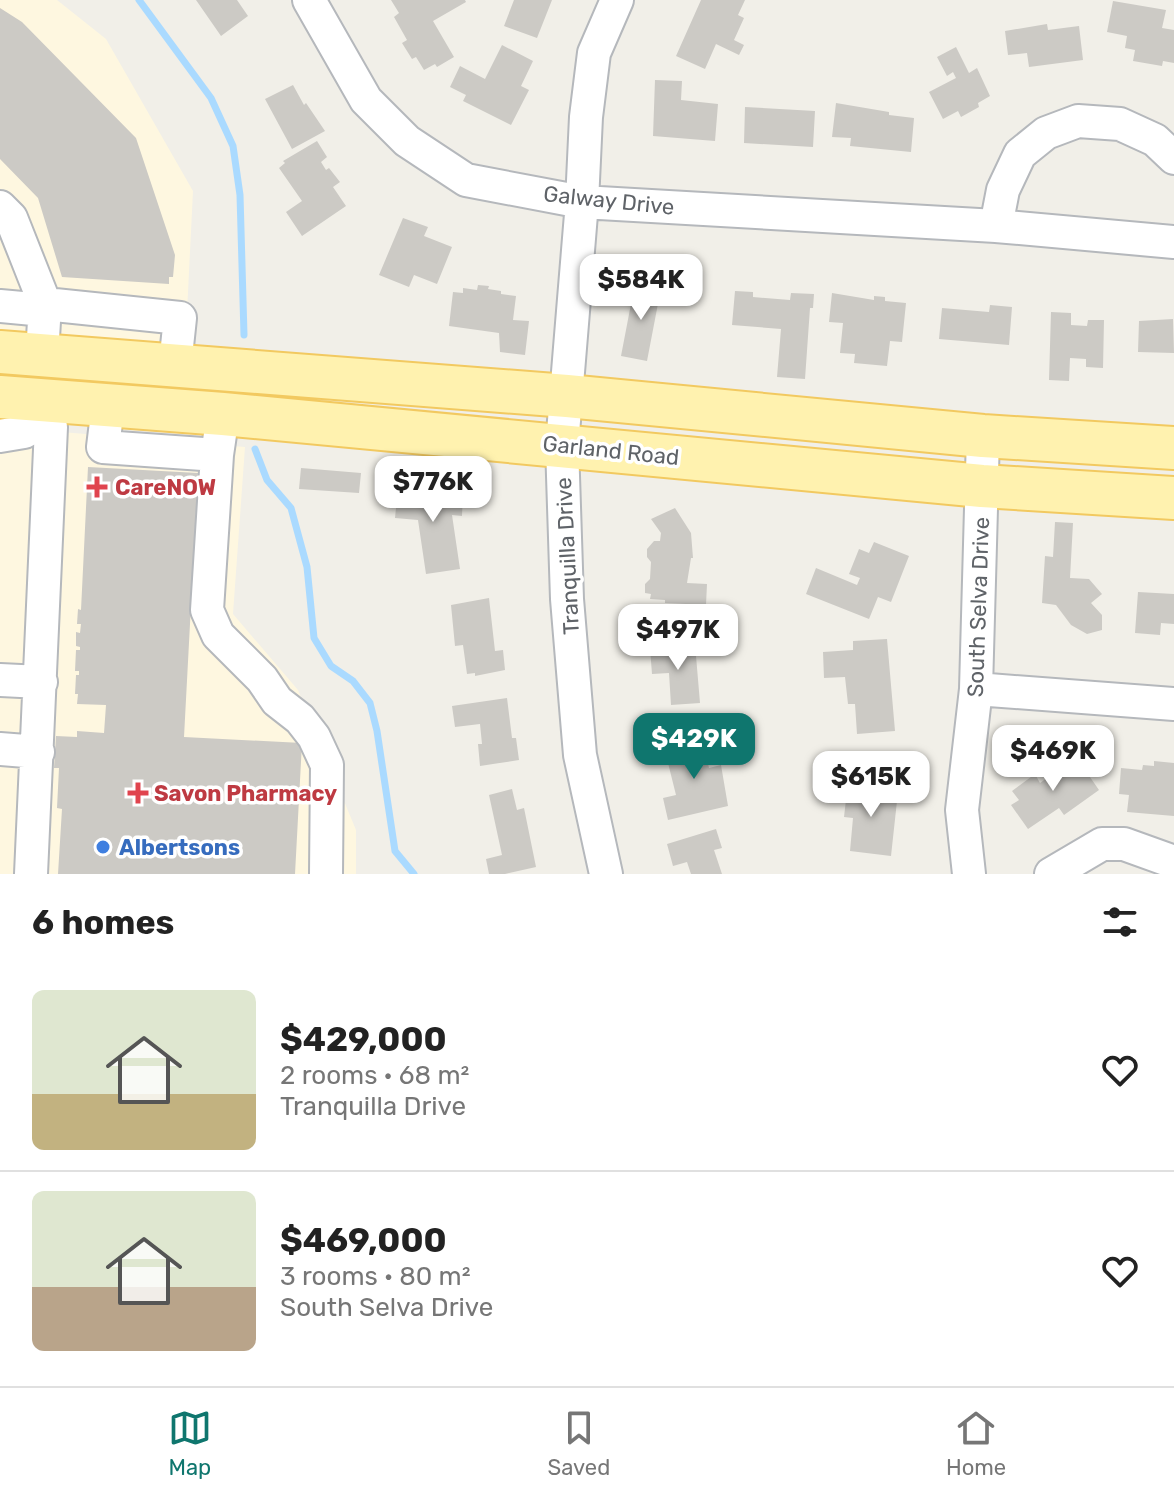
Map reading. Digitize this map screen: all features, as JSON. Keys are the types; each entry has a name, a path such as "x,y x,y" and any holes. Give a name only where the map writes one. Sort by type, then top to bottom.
{"main road":[{"path":"0,352 567,396 983,436 1174,448"},
{"path":"20,399 42,355"},
{"path":"223,414 228,369"},
{"name":"Garland Road","path":"20,399 223,414 982,486 1174,498"}],"street":[{"name":"Galway Drive","path":"309,0 366,100 407,141 466,180 582,202 996,226 1174,242"},
{"name":"Tranquilla Drive","path":"606,874 580,755 567,599 562,445 586,117 594,53 617,0"},
{"path":"996,226 1003,190 1020,154 1046,133 1078,121 1120,124 1155,140 1174,158"},
{"path":"0,207 11,218 44,307 42,355"},
{"path":"0,306 180,318 175,365"},
{"path":"0,436 24,432 20,399"},
{"path":"20,399 51,422 31,874"},
{"path":"108,406 103,447 217,455"},
{"path":"223,414 217,455 207,610 218,635 314,737 327,765 326,874"},
{"name":"South Selva Drive","path":"969,874 962,810 976,689 983,436"},
{"path":"0,680 41,682"},
{"path":"976,689 1174,704"},
{"path":"0,749 38,752"},
{"path":"1051,874 1102,844 1124,844 1174,862"}],"shaded area":[{"path":"0,0 57,0 106,39 193,191 185,353 0,336"},
{"path":"0,427 245,447 233,614 298,690 356,830 356,874 0,874"}],"building":[{"path":"196,0 237,0 248,16 221,36"},
{"path":"391,0 465,0 433,21 454,57 437,67 435,64 424,70 402,43 407,40 394,17 399,13"},
{"path":"514,0 552,0 537,38 504,26"},
{"path":"701,0 745,0 738,15 744,18 734,40 744,45 739,55 716,44 705,69 676,56"},
{"path":"1113,1 1166,10 1162,28 1174,30 1174,63 1163,61 1162,66 1133,61 1135,50 1125,48 1127,36 1107,32"},
{"path":"0,8 22,22 136,138 175,255 173,277 169,277 169,284 62,277 38,198 0,159"},
{"path":"1047,24 1048,30 1079,26 1083,60 1029,67 1027,53 1008,55 1005,31"},
{"path":"502,45 533,61 521,86 529,90 511,125 463,101 466,95 450,87 460,66 485,79"},
{"path":"956,47 969,73 977,68 990,96 978,103 979,107 961,117 958,111 943,119 929,92 956,78 953,72 947,76 937,57"},
{"path":"655,80 682,81 681,100 718,104 715,141 653,136"},
{"path":"293,85 325,131 292,149 265,99"},
{"path":"836,103 914,118 911,152 850,146 851,138 832,137"},
{"path":"745,107 815,111 813,147 744,143"},
{"path":"317,141 327,157 321,162 340,182 333,187 346,206 302,236 286,212 302,201 279,168 285,163 283,161"},
{"path":"403,218 428,227 424,236 452,247 437,284 414,275 409,287 379,275"},
{"path":"635,283 661,288 647,361 621,356"},
{"path":"478,285 516,296 513,320 529,321 525,355 500,352 499,333 449,326 453,292 463,293 463,288 477,290"},
{"path":"735,291 753,292 753,297 790,300 791,293 814,294 813,308 810,308 805,379 777,377 781,329 732,325"},
{"path":"832,293 874,300 874,296 885,297 885,301 906,303 902,342 890,341 887,366 854,363 855,354 840,353 843,323 829,322"},
{"path":"990,305 1012,307 1009,345 939,339 942,308 989,312"},
{"path":"1051,312 1071,313 1071,325 1087,326 1088,320 1104,320 1103,368 1086,367 1086,359 1070,358 1069,381 1049,380"},
{"path":"1173,319 1174,353 1138,352 1139,321"},
{"path":"88,467 198,473 184,737 302,743 295,874 58,874 62,809 57,808 59,768 54,768 56,736 77,737 77,731 104,733 106,705 77,704 78,694 75,694 76,675 79,675 79,671 75,671 76,650 80,650 76,646 76,632 80,633 81,624 77,624 78,609 81,610"},
{"path":"301,468 361,473 359,493 299,489"},
{"path":"398,487 463,492 462,516 452,515 460,569 426,574 418,520 395,518"},
{"path":"675,508 691,533 693,558 687,583 707,584 706,605 665,603 665,600 650,599 651,594 645,593 651,562 647,549 654,541 660,541 661,533 651,519"},
{"path":"1055,522 1073,523 1070,578 1089,579 1102,594 1091,603 1102,615 1102,630 1087,634 1071,625 1056,605 1042,603 1045,556 1053,557"},
{"path":"874,542 909,556 891,602 878,597 869,619 806,594 816,568 857,585 860,578 849,574 859,549 869,553"},
{"path":"1138,592 1174,594 1174,624 1161,623 1160,635 1135,633"},
{"path":"489,598 495,651 503,650 505,670 475,676 475,673 467,674 463,645 455,646 451,605"},
{"path":"887,639 895,731 857,734 855,704 848,704 845,677 824,678 823,652 853,650 853,641"},
{"path":"695,644 700,703 671,705 669,673 652,674 650,648"},
{"path":"507,698 512,738 516,738 519,760 480,766 480,724 455,727 452,706"},
{"path":"693,734 696,747 704,744 709,768 721,765 728,806 668,820 663,798 676,795 668,763 672,762 670,753 674,752 672,739"},
{"path":"1076,757 1099,790 1064,815 1059,808 1028,829 1011,805 1019,800 1012,791 1035,774 1040,783"},
{"path":"1154,761 1174,763 1174,816 1127,812 1129,795 1119,794 1121,768 1142,770 1143,765 1154,766"},
{"path":"853,784 889,785 888,800 897,801 891,856 850,851 853,818 844,817 847,791 851,792"},
{"path":"512,789 517,810 524,808 536,867 489,874 486,859 502,855 489,795"},
{"path":"716,829 722,848 714,850 722,874 691,874 687,862 673,866 667,844"}],"waterway":[{"path":"139,0 211,98 233,146 240,195 244,335"},
{"path":"255,449 267,480 291,508 307,567 314,638 331,666 353,681 370,703 395,851 414,874"}],"place":[{"name":"CareNOW","path":"97,487"},
{"name":"Savon Pharmacy","path":"138,793"},
{"name":"Albertsons","path":"103,847"}]}
